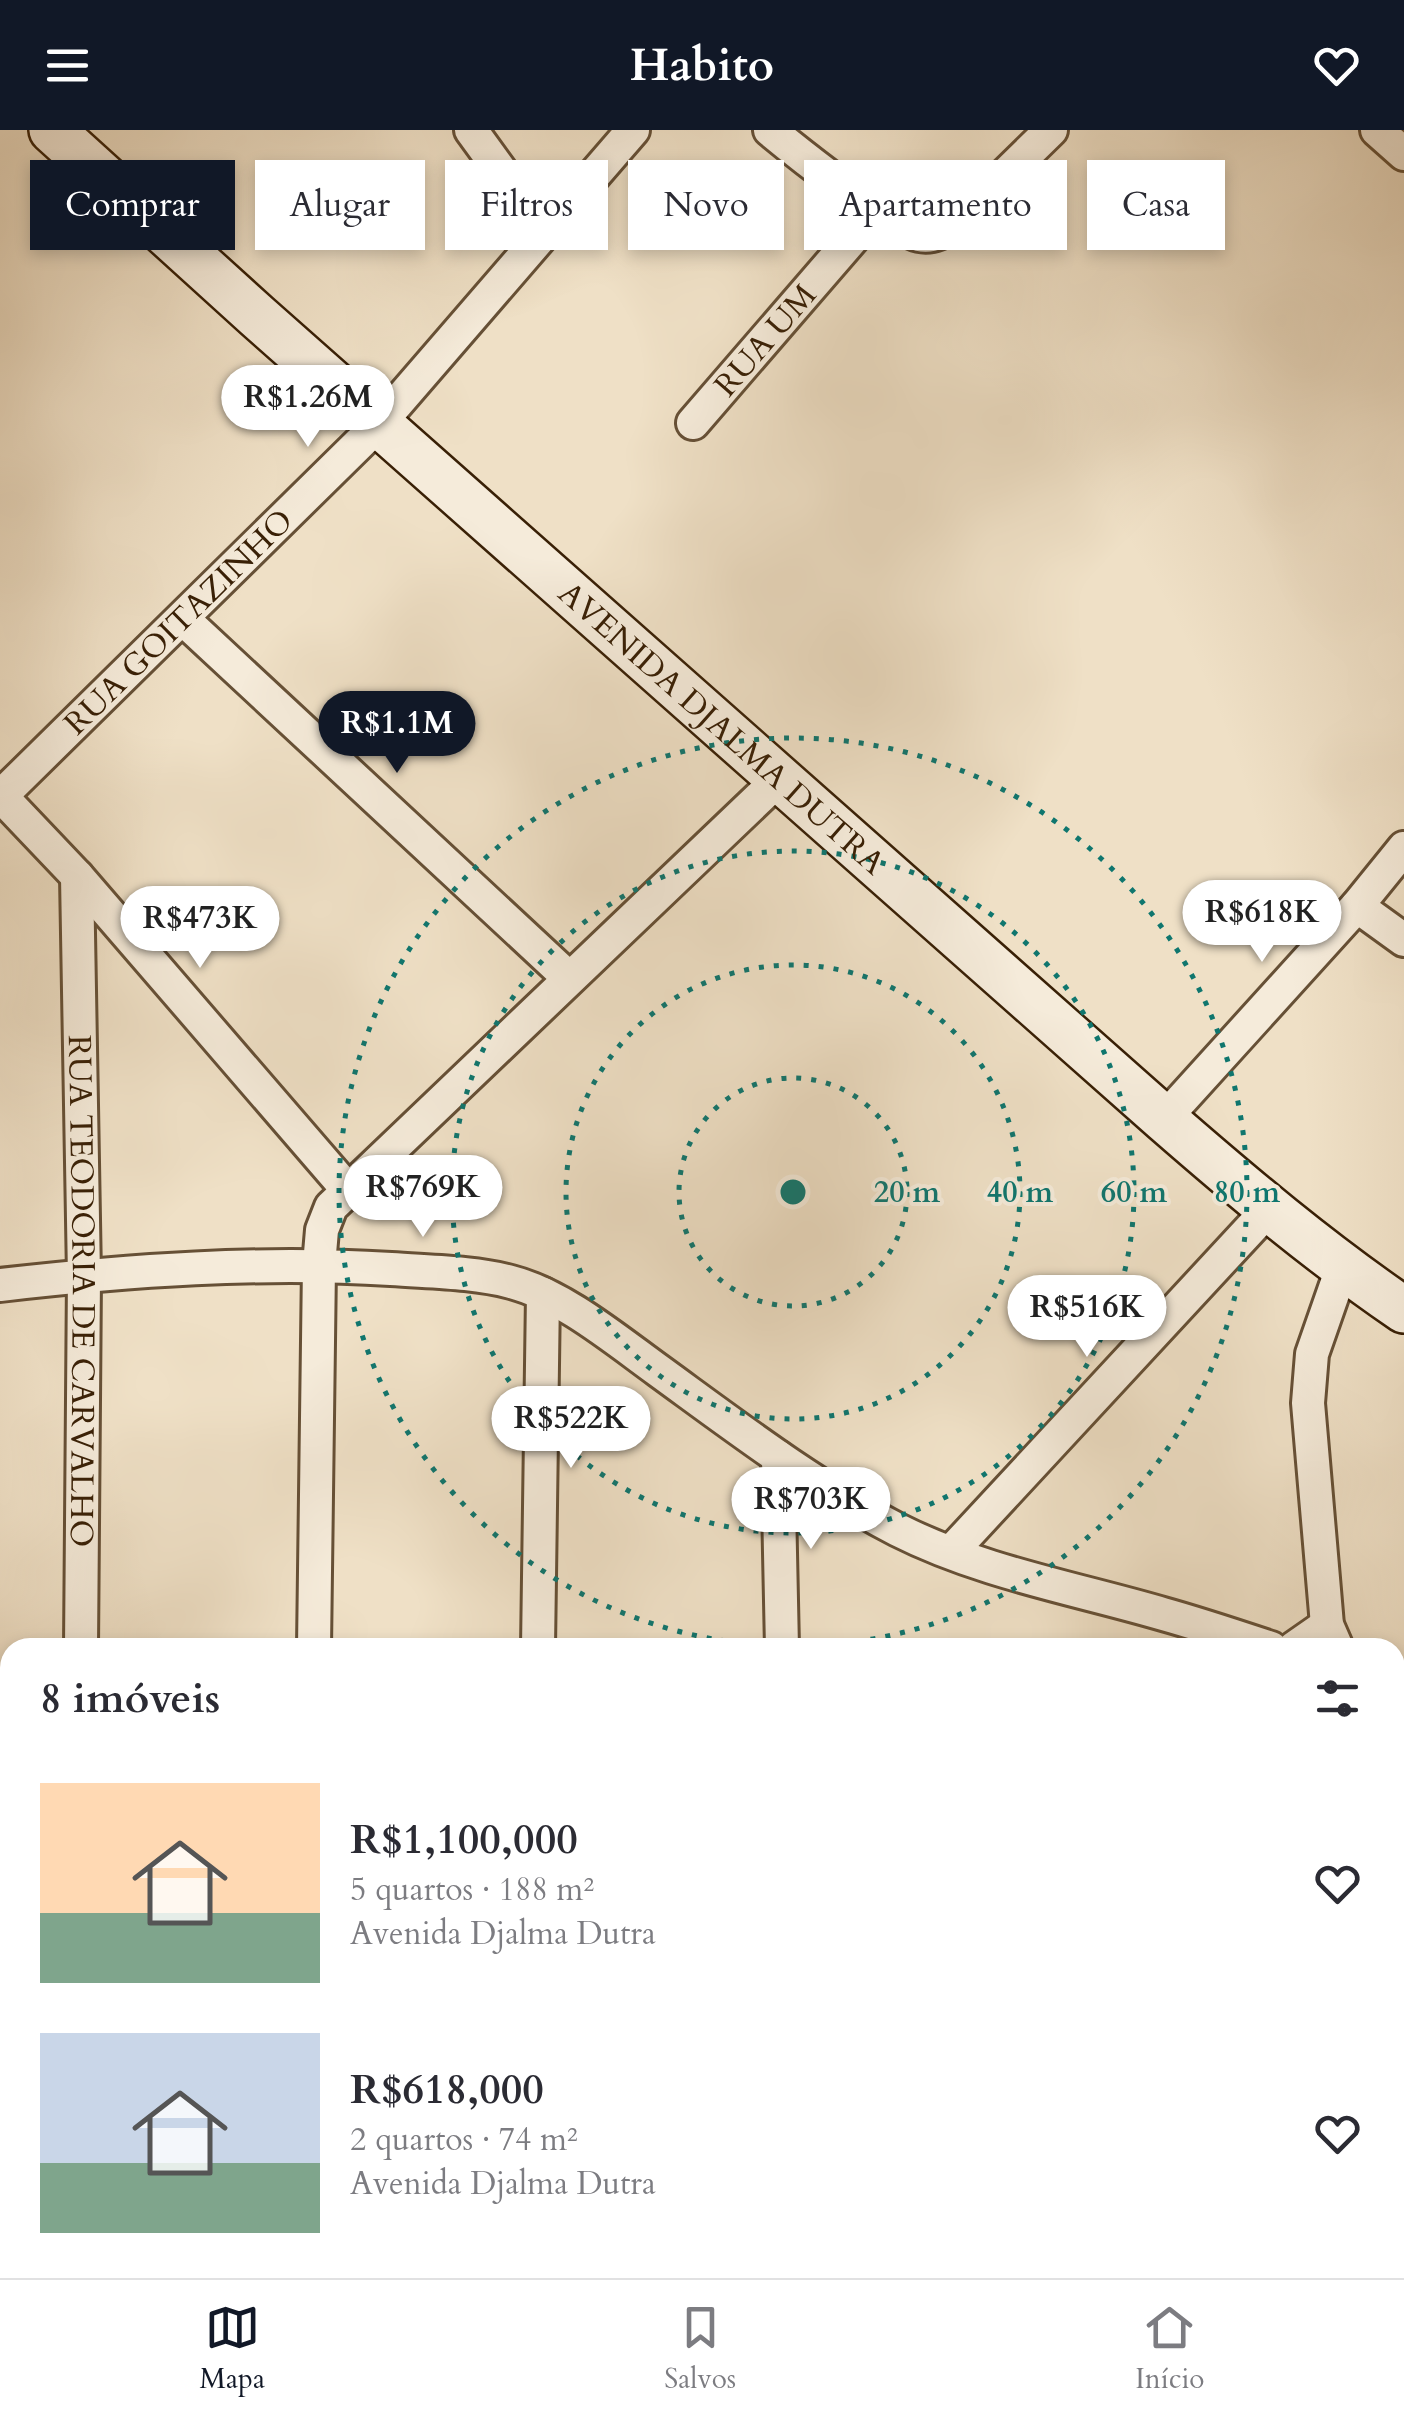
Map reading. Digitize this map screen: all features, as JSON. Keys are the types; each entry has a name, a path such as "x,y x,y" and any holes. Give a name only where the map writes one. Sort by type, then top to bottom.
{"street":[{"name":"AVENIDA DJALMA DUTRA","path":"52,130 378,424 1268,1210 1404,1310"},
{"path":"471,130 493,160"},
{"name":"RUA GOITAZINHO","path":"607,160 633,130"},
{"path":"770,130 810,160"},
{"path":"1021,160 1051,130"},
{"path":"1377,130 1404,154"},
{"name":"RUA GOITAZINHO","path":"1,797 378,424 529,250"},
{"name":"RUA UM","path":"693,423 842,250"},
{"path":"182,619 569,978"},
{"path":"314,1638 319,1265 322,1230 330,1206 779,779"},
{"path":"1,797 76,876 348,1190"},
{"path":"1164,1119 1357,906 1404,848"},
{"name":"RUA TEODORIA DE CARVALHO","path":"76,876 84,1276 81,1638"},
{"path":"1357,906 1404,940"},
{"path":"951,1552 1268,1210"},
{"path":"0,1285 241,1266 319,1265 450,1273 512,1282 542,1294 604,1331 778,1457 898,1530 1003,1571 1240,1638"},
{"path":"1332,1636 1308,1404 1312,1354 1342,1268"},
{"path":"538,1638 542,1294"},
{"path":"778,1457 782,1638"}]}
